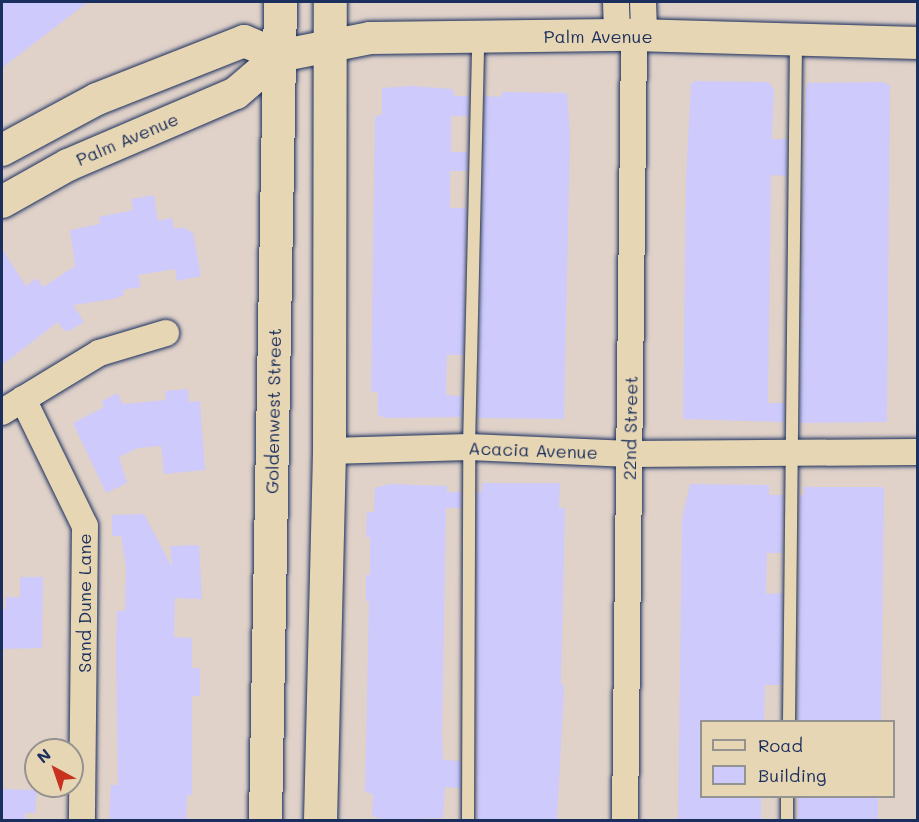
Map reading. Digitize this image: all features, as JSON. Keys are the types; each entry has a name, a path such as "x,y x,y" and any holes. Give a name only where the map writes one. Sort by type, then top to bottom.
{"main road":[{"name":"Goldenwest Street","path":"265,820 280,2"},
{"path":"320,820 329,451 330,2"}],"street":[{"path":"616,2 632,35"},
{"path":"632,35 643,2"},
{"name":"Palm Avenue","path":"2,202 68,165 236,93 279,56 330,48 370,38 632,35 796,42 918,43"},
{"name":"22nd Street","path":"625,820 632,35"},
{"path":"2,150 97,99 244,41 279,56"},
{"path":"2,412 99,353 166,333"},
{"name":"Sand Dune Lane","path":"23,399 85,526 82,820"},
{"name":"Acacia Avenue","path":"329,451 469,447 630,454 918,452"}],"lane":[{"path":"468,820 469,447 478,38"},
{"path":"789,720 794,453 796,42"},
{"path":"787,798 787,820"}],"building":[{"path":"2,2 88,2 2,68"},
{"path":"695,81 768,82 774,89 772,139 787,139 786,176 771,175 768,403 784,403 784,422 683,419 686,179 691,84"},
{"path":"882,82 890,85 887,422 800,423 806,90 808,83"},
{"path":"411,86 453,89 454,96 468,96 468,116 451,116 451,152 467,152 467,171 450,171 450,208 466,208 463,355 447,355 446,395 462,396 461,417 386,418 378,415 378,392 371,392 375,117 382,114 382,88"},
{"path":"502,92 567,93 570,136 564,419 478,418 485,96 502,97"},
{"path":"154,195 158,221 172,218 174,229 183,227 193,233 201,276 177,281 175,269 138,275 141,287 123,290 124,295 114,299 73,305 84,322 69,331 64,331 58,322 2,365 2,249 26,286 37,278 43,287 75,266 70,230 100,224 99,217 133,210 131,199"},
{"path":"188,389 189,402 200,401 205,470 164,474 161,446 138,448 119,457 127,483 106,493 73,423 104,407 102,401 117,393 123,404 166,400 165,391"},
{"path":"482,483 560,483 559,508 565,508 561,681 564,688 557,820 477,820 477,493 482,491"},
{"path":"390,484 447,486 447,492 461,492 461,508 446,508 442,733 443,760 460,761 460,788 445,787 443,818 380,820 372,815 373,794 365,792 369,601 366,601 366,575 370,575 370,537 366,537 367,512 374,512 375,488"},
{"path":"690,484 769,485 769,495 783,495 782,553 767,553 766,594 782,593 781,685 765,685 764,720 700,720 700,798 761,798 761,820 678,820 682,519"},
{"path":"804,487 884,487 881,720 798,720 800,495 804,495"},
{"path":"144,514 172,567 170,546 199,545 202,599 175,598 174,637 192,638 192,668 200,668 200,696 192,696 192,795 187,795 186,820 109,820 111,785 118,785 117,611 125,611 126,566 121,536 112,536 112,515"},
{"path":"20,577 43,577 42,648 2,649 2,609 6,609 6,597 20,597"},
{"path":"2,789 24,790 24,798 36,798 35,813 25,813 25,820 2,820"},
{"path":"798,798 878,798 878,820 798,820"}]}
